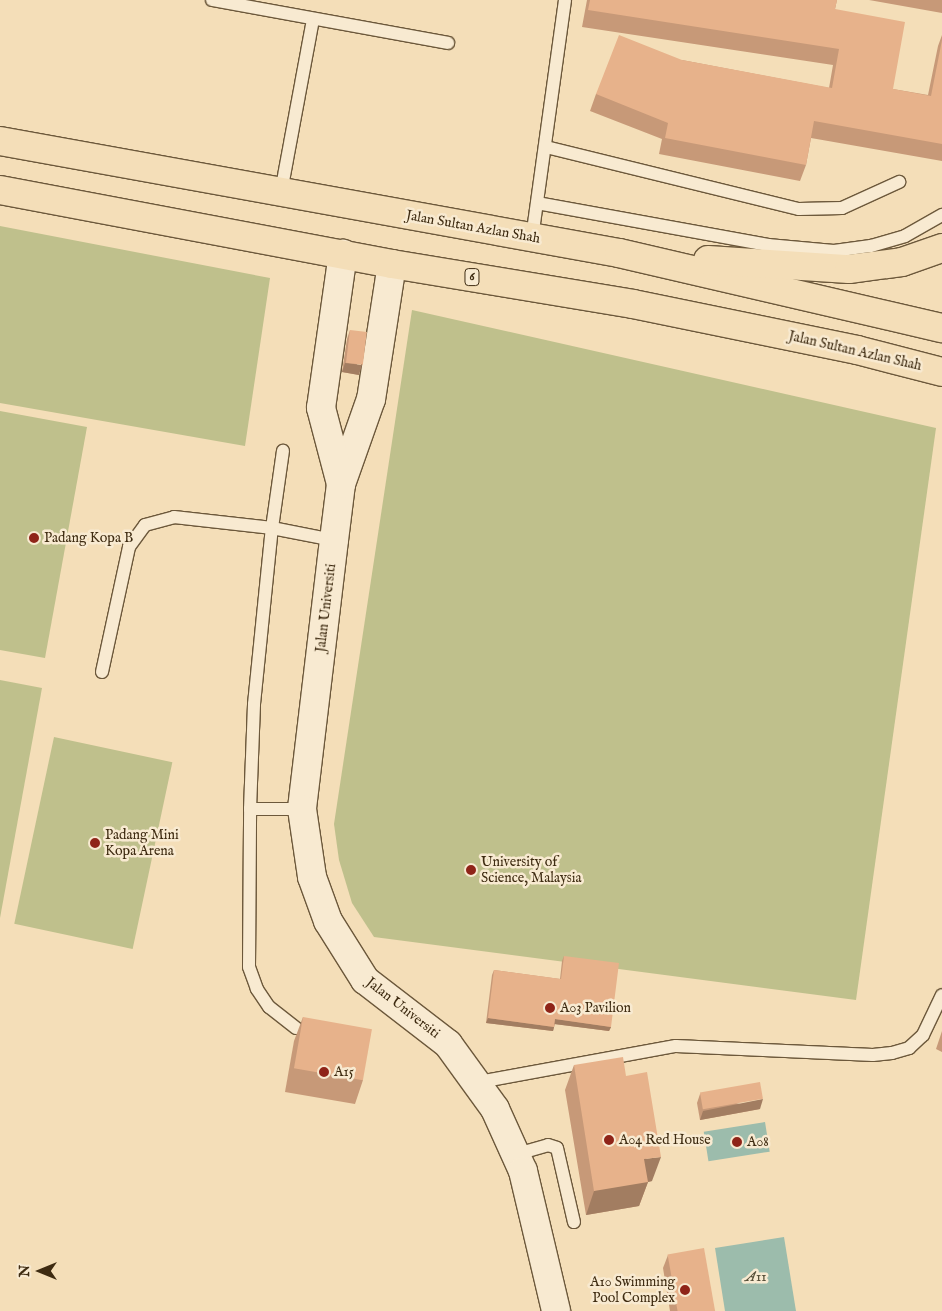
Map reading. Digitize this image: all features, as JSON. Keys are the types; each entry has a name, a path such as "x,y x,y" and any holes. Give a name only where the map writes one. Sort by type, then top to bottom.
{"highway":[{"name":"Jalan Sultan Azlan Shah","path":"0,141 619,253 942,328"},
{"name":"Jalan Sultan Azlan Shah","path":"0,190 392,264 633,304 857,350 942,372"},
{"path":"619,253 849,269 902,262 942,248"}],"street":[{"name":"Jalan Universiti","path":"341,484 320,408 342,254"},
{"name":"Jalan Universiti","path":"392,264 371,399 341,484 302,808 312,877 328,921 345,952 365,980 448,1044 479,1082 517,1154 538,1229 556,1311"}],"lane":[{"path":"212,0 448,43"},
{"path":"532,238 565,0"},
{"path":"280,192 313,19"},
{"path":"546,147 799,210 842,208 900,182"},
{"path":"537,203 768,246 834,251 872,246 905,236 942,215"},
{"path":"284,451 272,528 254,704 250,808 249,967 257,990 268,1007 296,1028"},
{"path":"102,672 129,547 145,525 174,517 272,528 334,540"},
{"path":"250,808 302,808"},
{"path":"479,1082 676,1046 873,1055 892,1053 909,1048 923,1035 942,995"},
{"path":"517,1154 548,1145 558,1148 574,1222"}],"green space":[{"path":"0,226 270,278 245,446 0,403"},
{"path":"412,310 936,428 856,1000 374,937 352,903 339,860 334,824"},
{"name":"Padang Kopa B","path":"0,411 87,427 45,658 0,650"},
{"path":"0,680 42,688 0,918"},
{"name":"Padang Mini Kopa Arena","path":"54,737 172,762 133,949 14,924"}],"water":[{"name":"A08","path":"765,1122 770,1152 708,1161 704,1132"},
{"name":"A11","path":"784,1237 796,1311 725,1311 715,1248"}],"building":[{"path":"590,0 837,0 835,9 905,22 893,89 931,96 942,40 942,144 814,121 806,165 665,138 668,123 596,94 619,35 682,60 832,88 839,49 588,10"},
{"path":"350,330 367,332 363,365 346,363"},
{"name":"A03 Pavilion","path":"564,956 619,963 611,1027 555,1019 554,1027 488,1018 494,970 561,979"},
{"path":"303,1017 372,1029 363,1080 294,1068"},
{"name":"A04 Red House","path":"623,1057 626,1076 647,1072 661,1157 644,1159 648,1182 594,1191 574,1065"},
{"path":"760,1082 763,1099 703,1109 700,1093"},
{"name":"A10 Swimming Pool Complex","path":"704,1248 715,1311 678,1311 668,1254"}],"place":[{"name":"Padang Kopa B","path":"34,538"},
{"name":"Padang Mini Kopa Arena","path":"95,843"},
{"name":"University of Science, Malaysia","path":"471,870"},
{"name":"A03 Pavilion","path":"550,1008"},
{"name":"A15","path":"324,1072"},
{"name":"A04 Red House","path":"609,1140"},
{"name":"A08","path":"737,1142"},
{"name":"A10 Swimming Pool Complex","path":"685,1290"}]}
